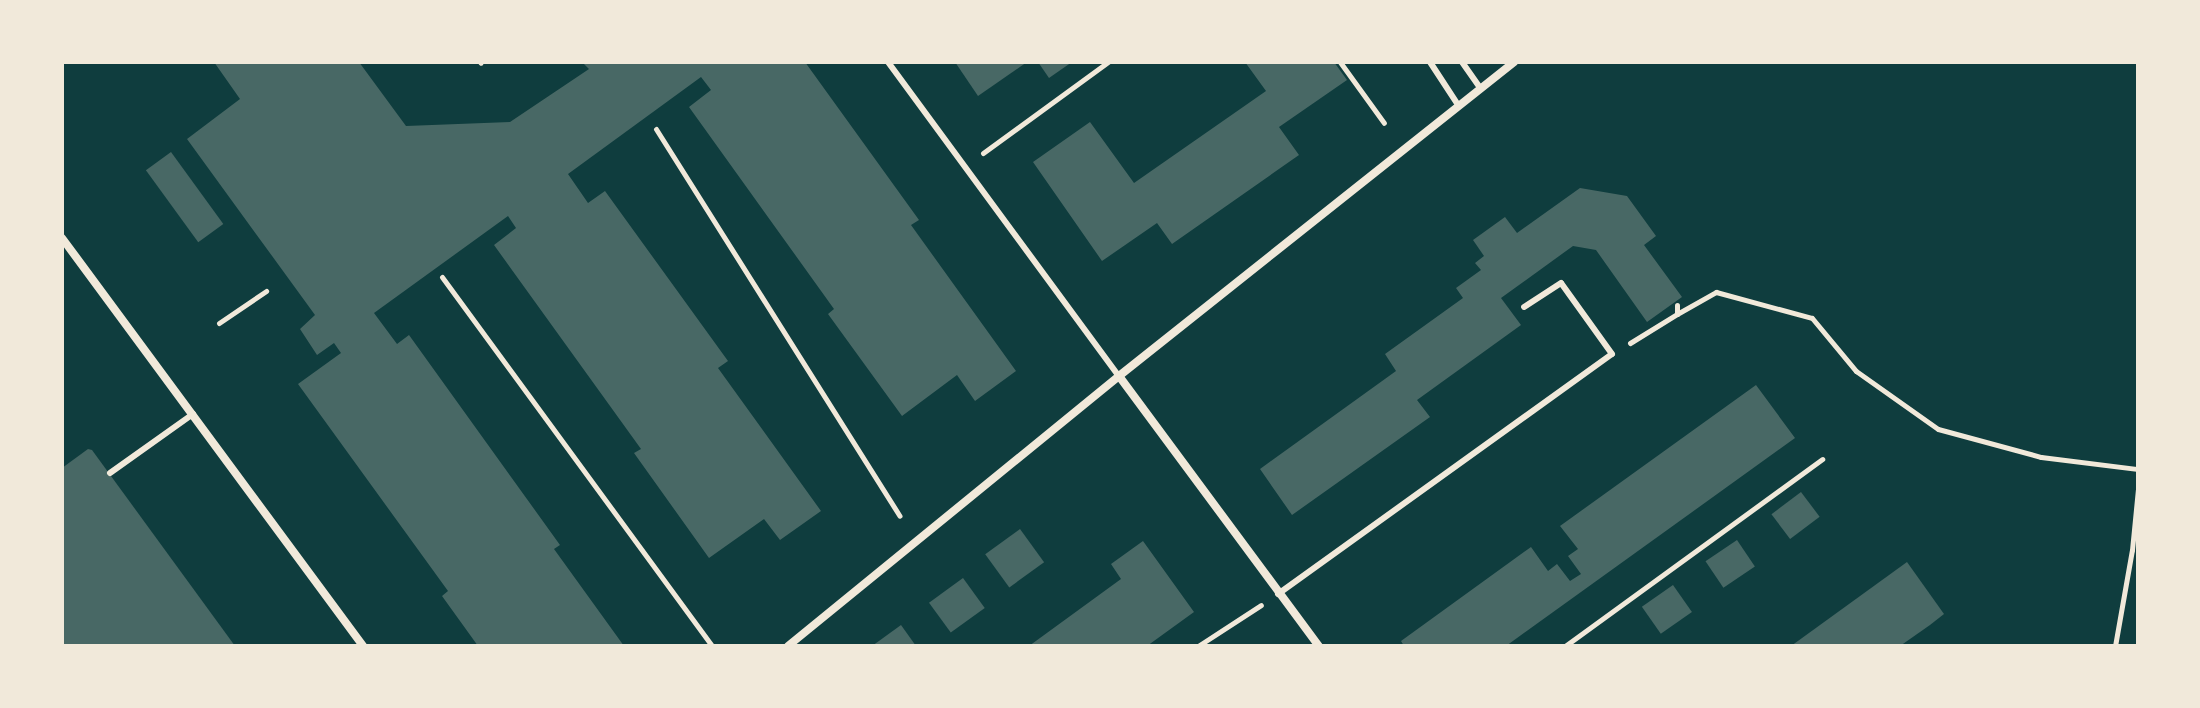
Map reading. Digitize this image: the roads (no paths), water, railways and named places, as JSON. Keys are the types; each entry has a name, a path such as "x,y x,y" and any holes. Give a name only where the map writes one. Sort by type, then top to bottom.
{"street":[{"path":"788,646 1119,376 1514,62"},
{"path":"63,243 363,646"},
{"path":"1119,376 1319,646"}],"lane":[{"path":"888,62 1119,376"},
{"path":"1430,62 1458,105"},
{"path":"1462,62 1481,89"},
{"path":"1278,594 1612,354 1561,283 1524,307"},
{"path":"110,473 193,414"}]}
